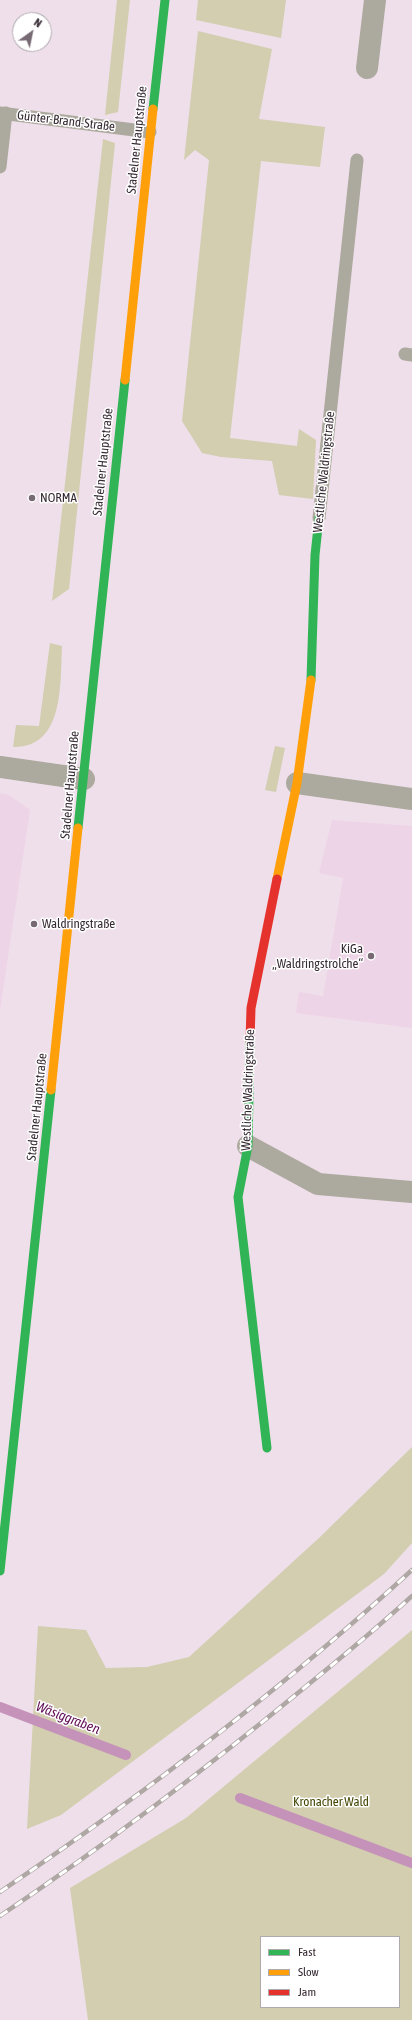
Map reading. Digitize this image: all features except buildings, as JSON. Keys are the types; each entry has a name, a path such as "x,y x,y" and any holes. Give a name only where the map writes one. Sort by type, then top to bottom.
{"main road":[{"name":"Stadelner Hauptstraße","path":"0,1572 165,0"},
{"name":"Westliche Waldringstraße","path":"267,1448 238,1197 248,1146 251,1008 297,783 312,671 315,555 319,518"}],"street":[{"path":"367,68 375,0"},
{"path":"0,767 84,779"},
{"path":"297,783 412,798"},
{"path":"248,1146 318,1184 412,1192"}],"lane":[{"name":"Günter-Brand-Straße","path":"0,167 3,113 150,132"},
{"name":"Westliche Waldringstraße","path":"319,518 357,160"}],"shaded area":[{"path":"0,793 9,795 30,810 0,1010"},
{"name":"KiGa „Waldringstrolche“","path":"332,820 412,826 412,1028 296,1013 299,992 323,996 343,878 319,873"}],"green space":[{"path":"117,0 130,0 118,112 105,115"},
{"path":"198,0 286,0 281,38 196,20"},
{"path":"198,31 272,49 259,119 325,127 320,167 261,161 230,438 297,446 299,429 316,440 313,499 279,495 272,461 221,457 202,453 182,421 209,160 195,150 184,160"},
{"path":"103,139 115,143 69,589 52,601"},
{"path":"50,643 62,646 59,694 51,725 42,737 30,744 13,747 16,725 39,726"},
{"path":"275,746 285,748 276,792 265,790"},
{"path":"412,1447 412,1543 384,1574 61,1815 27,1829 38,1626 86,1630 106,1668 147,1667 189,1657 320,1537"},
{"name":"Kronacher Wald","path":"412,1630 412,2020 88,2020 70,1888 186,1818"}],"waterway":[{"name":"Wäsiggraben","path":"0,1707 126,1755"},
{"name":"Wäsiggraben","path":"240,1798 412,1863"}],"railway":[{"path":"0,1892 107,1817 212,1738 314,1656 412,1570"},
{"path":"0,1916 78,1862 192,1777 332,1665 412,1596"}],"traffic: fast":[{"path":"153,109 165,0"},
{"path":"78,828 125,380"},
{"path":"311,680 315,555 319,518"},
{"path":"250,1041 248,1146 238,1197 267,1448"},
{"path":"0,1571 51,1090"}],"traffic: slow":[{"path":"125,380 153,109"},
{"path":"277,879 297,783 311,680"},
{"path":"51,1090 78,828"}],"traffic: jam":[{"path":"250,1041 251,1008 277,879"}],"place":[{"name":"NORMA","path":"32,498"},
{"name":"Waldringstraße","path":"34,924"},
{"name":"KiGa „Waldringstrolche“","path":"371,956"}]}
